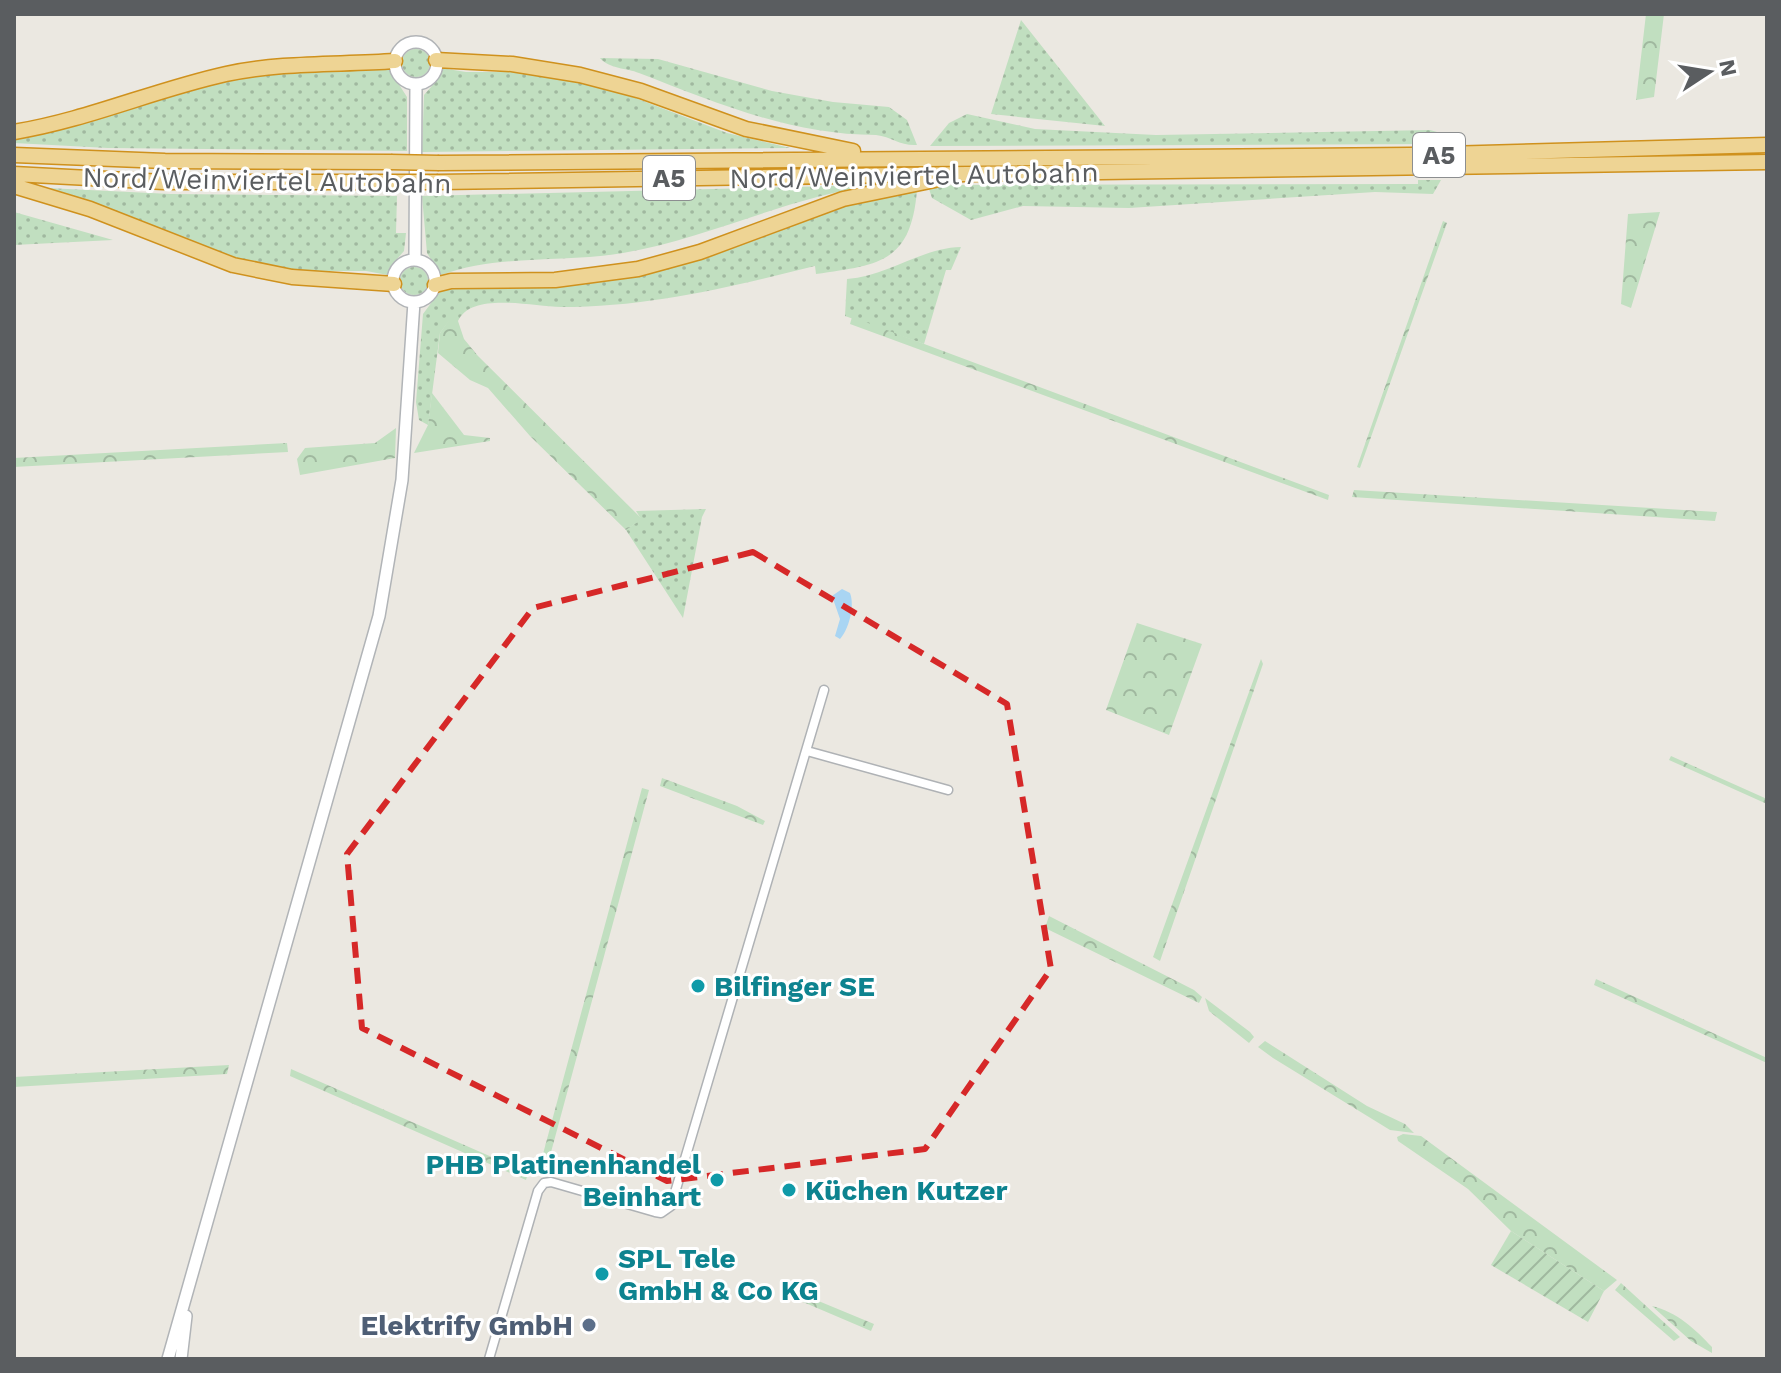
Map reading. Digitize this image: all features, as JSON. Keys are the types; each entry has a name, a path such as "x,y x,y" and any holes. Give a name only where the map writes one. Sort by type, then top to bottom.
{"highway":[{"path":"436,60 536,67 590,77 746,129 881,157"},
{"path":"14,132 94,115 179,86 244,71 303,64 395,61"},
{"name":"Nord/Weinviertel Autobahn","path":"14,155 165,161 439,163 881,157 1366,156 1767,145"},
{"name":"Nord/Weinviertel Autobahn","path":"14,174 164,182 438,182 977,173 1299,173 1767,162"},
{"path":"435,285 451,281 555,280 638,269 700,252 843,199 977,173"},
{"path":"14,186 90,209 233,265 292,277 394,284"}],"main road":[{"path":"416,42 427,46 436,60 433,75 416,84 402,78 395,61 400,49 416,42"},
{"path":"415,260 416,84"},
{"path":"415,260 431,268 435,285 429,296 414,302 403,298 394,284 399,267 415,260"},
{"path":"171,1356 379,616 402,480 414,302"},
{"path":"181,1359 194,1269"}],"street":[{"path":"489,1359 538,1191 544,1183 551,1182 655,1212 666,1211 674,1198 824,690"},
{"path":"807,751 948,790"}],"highlighted area":[{"path":"753,552 1007,704 1051,969 925,1149 667,1181 362,1028 347,854 533,608"}],"green space":[{"path":"1646,14 1664,14 1654,97 1636,100"},
{"path":"1021,20 1105,126 991,114"},
{"path":"416,49 426,53 430,63 426,73 416,77 406,73 402,63 406,53"},
{"path":"600,58 658,59 772,91 833,102 889,107 907,120 917,145 876,135 814,130 784,123 613,66"},
{"path":"441,68 466,72 515,72 570,80 630,96 727,133 790,148 422,152 424,95 438,79"},
{"path":"389,69 407,97 407,151 108,148 14,143 14,139 69,127 232,80 291,72"},
{"path":"967,114 1035,129 1156,135 1430,130 1437,132 1440,144 930,146 949,123"},
{"path":"1418,180 1441,180 1433,194 1375,192 1129,208 1023,206 971,220 932,198 929,189 952,185 1418,184"},
{"path":"877,185 813,198 687,238 623,253 508,261 441,275 427,253 422,196"},
{"path":"47,188 171,194 397,196 396,233 406,233 404,251 390,267 388,275 366,271 295,271 235,259"},
{"path":"917,190 908,233 888,256 874,263 816,274 815,266 720,288 626,304 561,307 489,303 476,306 465,312 458,321 449,321 440,333 428,425 419,420 416,402 423,314 440,291 457,287 548,287 639,275 854,202"},
{"path":"14,212 113,240 14,245"},
{"path":"1660,212 1631,308 1621,304 1628,214"},
{"path":"1443,221 1447,223 1360,468 1357,467"},
{"path":"961,247 951,270 946,270 924,344 845,316 847,279 876,273 932,252"},
{"path":"414,267 424,271 428,281 424,291 414,295 404,291 400,281 404,271"},
{"path":"852,317 1329,495 1328,500 850,324"},
{"path":"449,320 458,321 464,339 478,356 642,519 626,530 530,436 488,388 470,380 438,353 440,333"},
{"path":"432,393 464,435 490,438 490,441 414,453 428,425"},
{"path":"396,428 395,458 300,475 297,459 305,448 375,443"},
{"path":"287,443 288,452 14,467 14,458"},
{"path":"1354,490 1717,512 1715,521 1352,497"},
{"path":"706,509 683,618 626,530 641,519 636,511"},
{"path":"1137,623 1202,644 1169,735 1106,710"},
{"path":"1261,659 1263,664 1160,961 1153,957"},
{"path":"1671,756 1767,799 1767,804 1669,760"},
{"path":"662,778 737,806 765,821 763,825 660,786"},
{"path":"642,788 649,790 547,1167 540,1165"},
{"path":"1049,916 1194,990 1202,997 1199,1003 1045,928"},
{"path":"1596,979 1767,1058 1767,1063 1594,985"},
{"path":"1205,998 1250,1032 1254,1037 1249,1043 1209,1011"},
{"path":"1265,1041 1367,1106 1405,1124 1414,1133 1390,1130 1273,1058 1258,1047"},
{"path":"229,1065 227,1074 14,1087 14,1077"},
{"path":"291,1069 528,1173 526,1180 290,1076"},
{"path":"1403,1134 1421,1136 1617,1280 1604,1291 1511,1231 1468,1189 1398,1141 1397,1137"},
{"path":"1511,1231 1604,1291 1588,1322 1491,1265"},
{"path":"1621,1283 1680,1337 1674,1341 1615,1290"},
{"path":"804,1295 874,1324 871,1331 803,1302"},
{"path":"1652,1306 1670,1312 1685,1322 1712,1347 1712,1353 1691,1341"}],"water":[{"path":"842,589 850,593 852,604 840,639 835,636 840,619 832,596"}],"place":[{"name":"Bilfinger SE","path":"698,986"},
{"name":"PHB Platinenhandel Beinhart","path":"717,1180"},
{"name":"Küchen Kutzer","path":"789,1190"},
{"name":"SPL Tele GmbH & Co KG","path":"602,1274"},
{"name":"Elektrify GmbH","path":"589,1325"}]}
